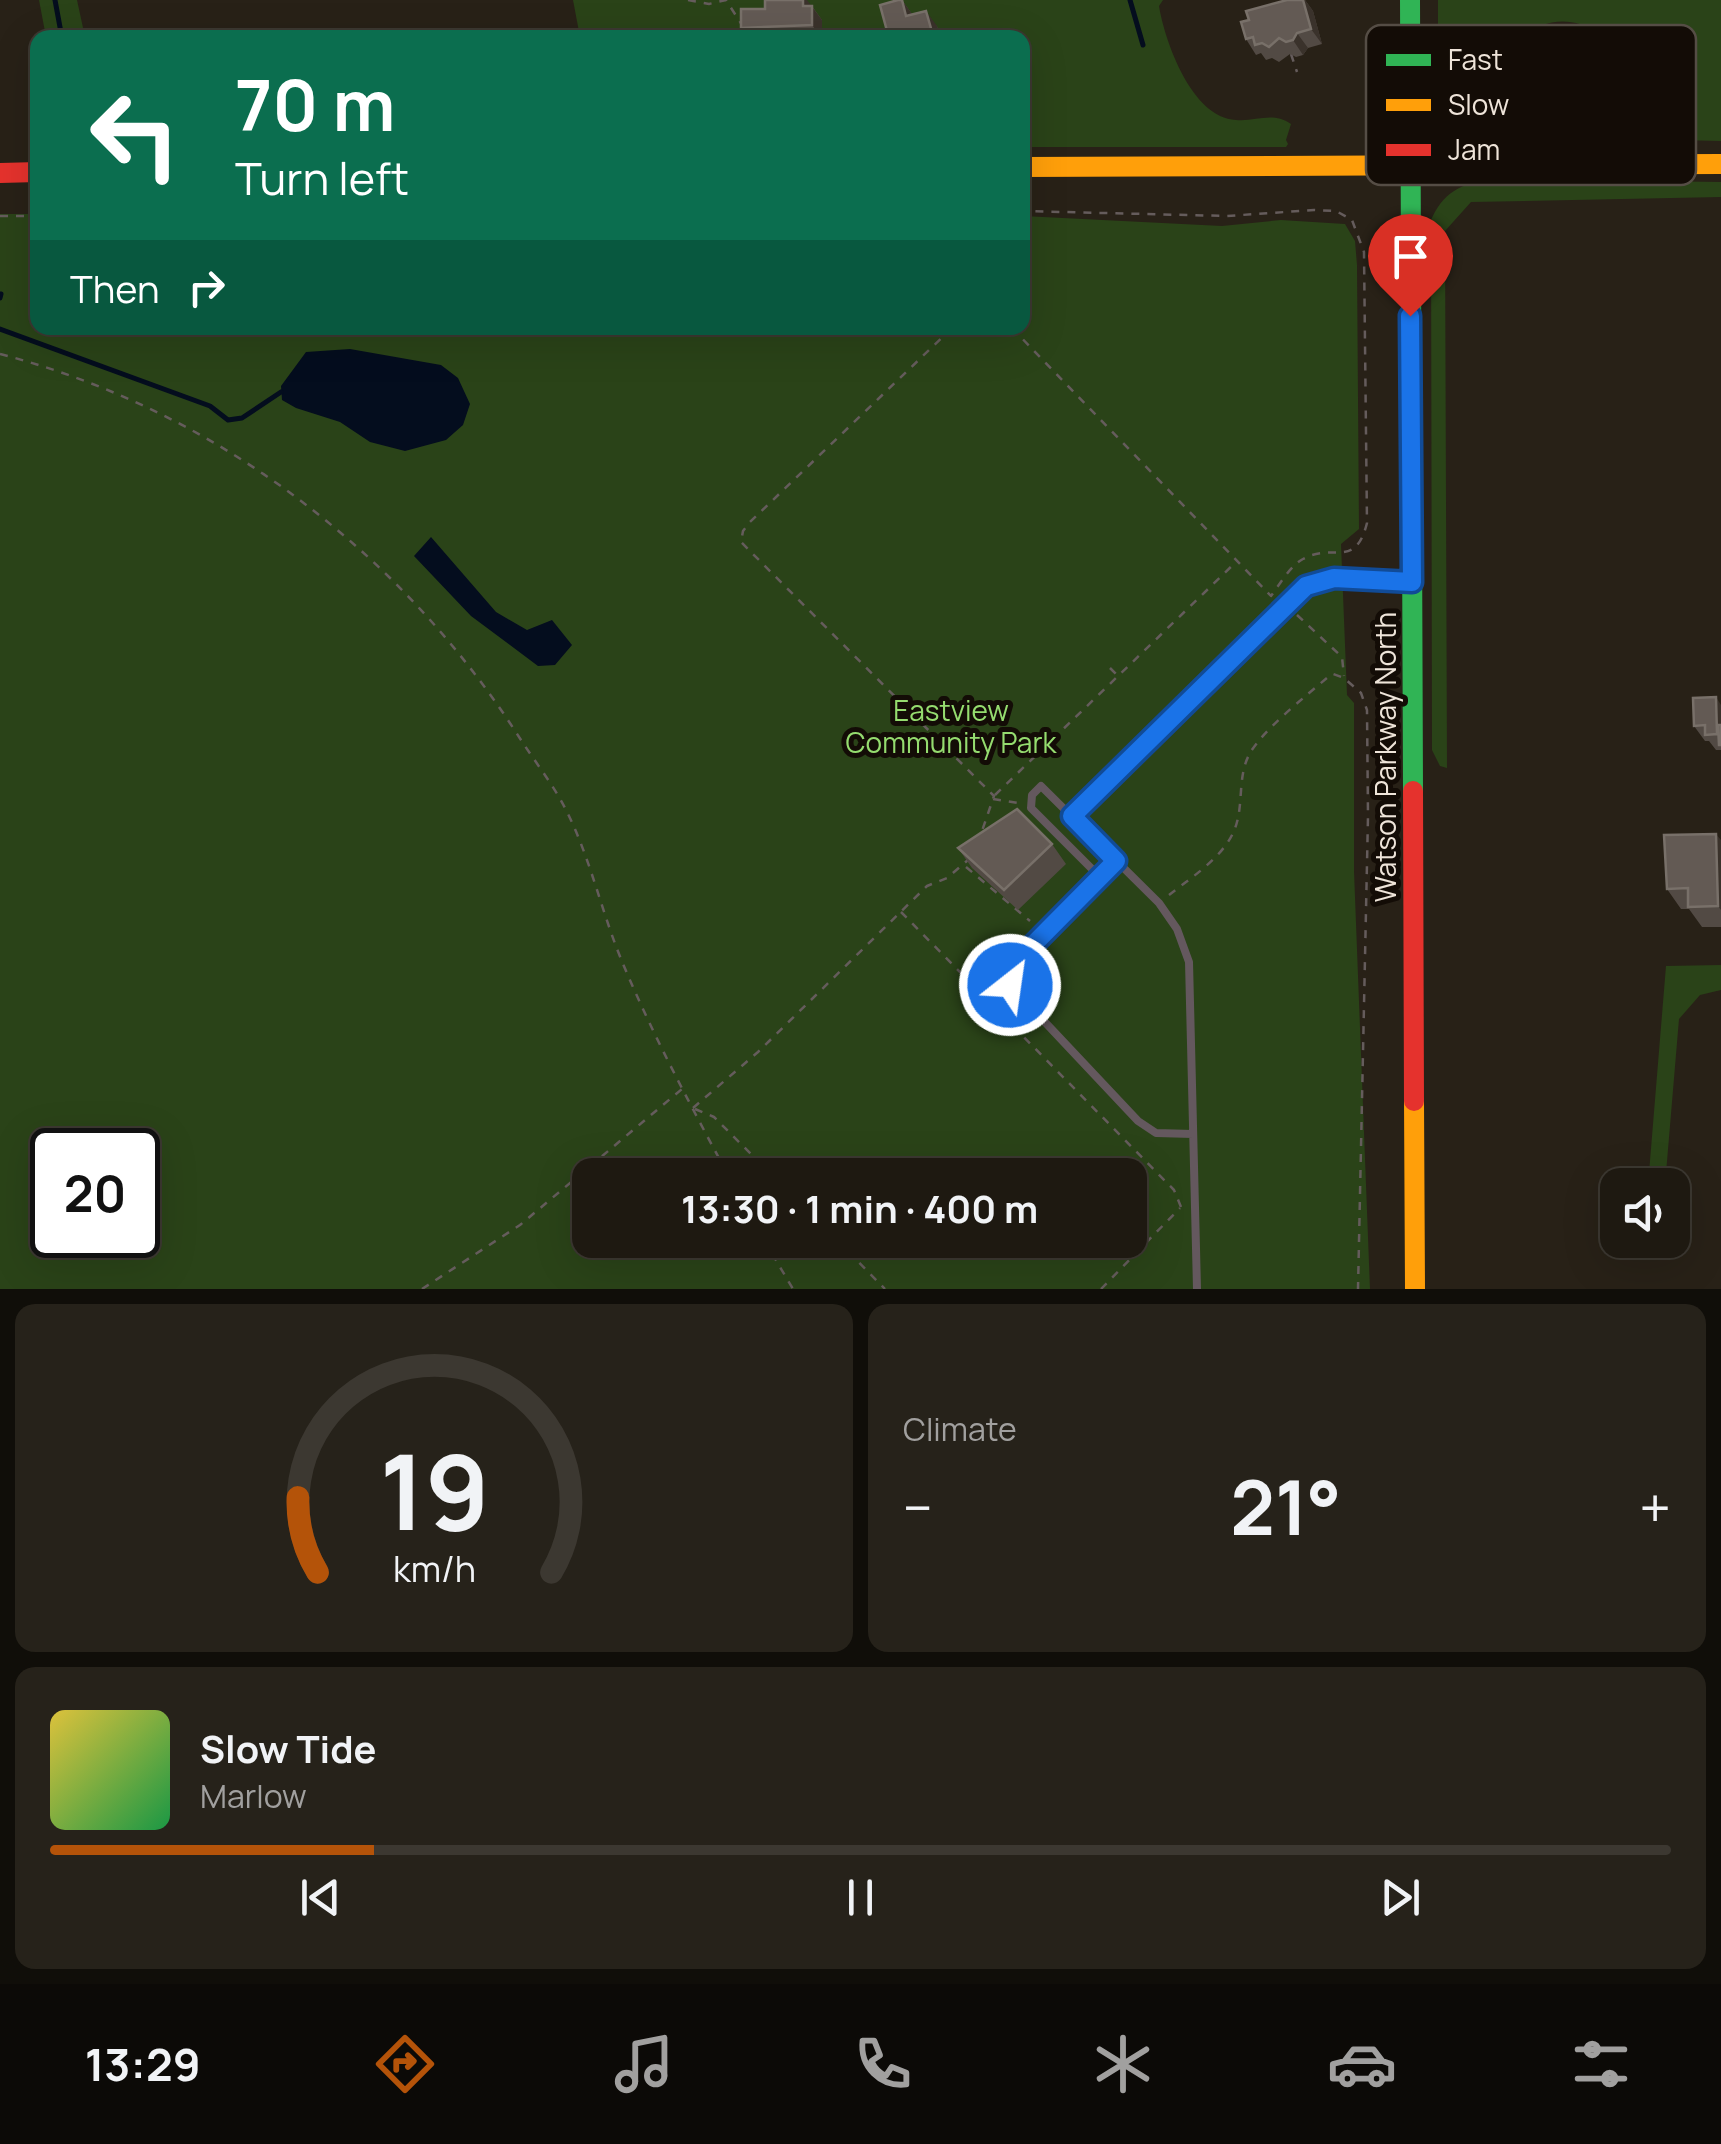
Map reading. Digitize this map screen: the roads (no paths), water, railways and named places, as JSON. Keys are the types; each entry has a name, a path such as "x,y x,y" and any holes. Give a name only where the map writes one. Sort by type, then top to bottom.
{"main road":[{"name":"Watson Parkway North","path":"1410,0 1410,25"},
{"path":"1696,164 1721,164"},
{"path":"1030,167 1366,165"},
{"path":"0,173 30,172"},
{"name":"Watson Parkway North","path":"1409,185 1415,1289"}],"lane":[{"path":"1072,816 1306,586 1321,579 1412,582"},
{"path":"1100,877 1030,805 1032,795 1041,786 1159,904 1177,929 1188,962 1197,1289"},
{"path":"1116,861 1012,966 1010,985 1148,1128 1156,1133 1193,1134"}],"water":[{"path":"350,349 441,365 458,378 470,404 463,425 446,440 405,451 370,442 340,422 282,400 281,386 306,352"},
{"path":"431,537 496,612 527,630 552,620 572,645 555,665 538,666 471,616 414,556"}],"waterway":[{"path":"55,0 61,30"},
{"path":"1130,0 1143,45"},
{"path":"0,298 1,294"},
{"path":"0,329 210,406 228,420 242,418 281,392"}],"park label":[{"name":"Eastview Community Park","path":"951,726"}]}
